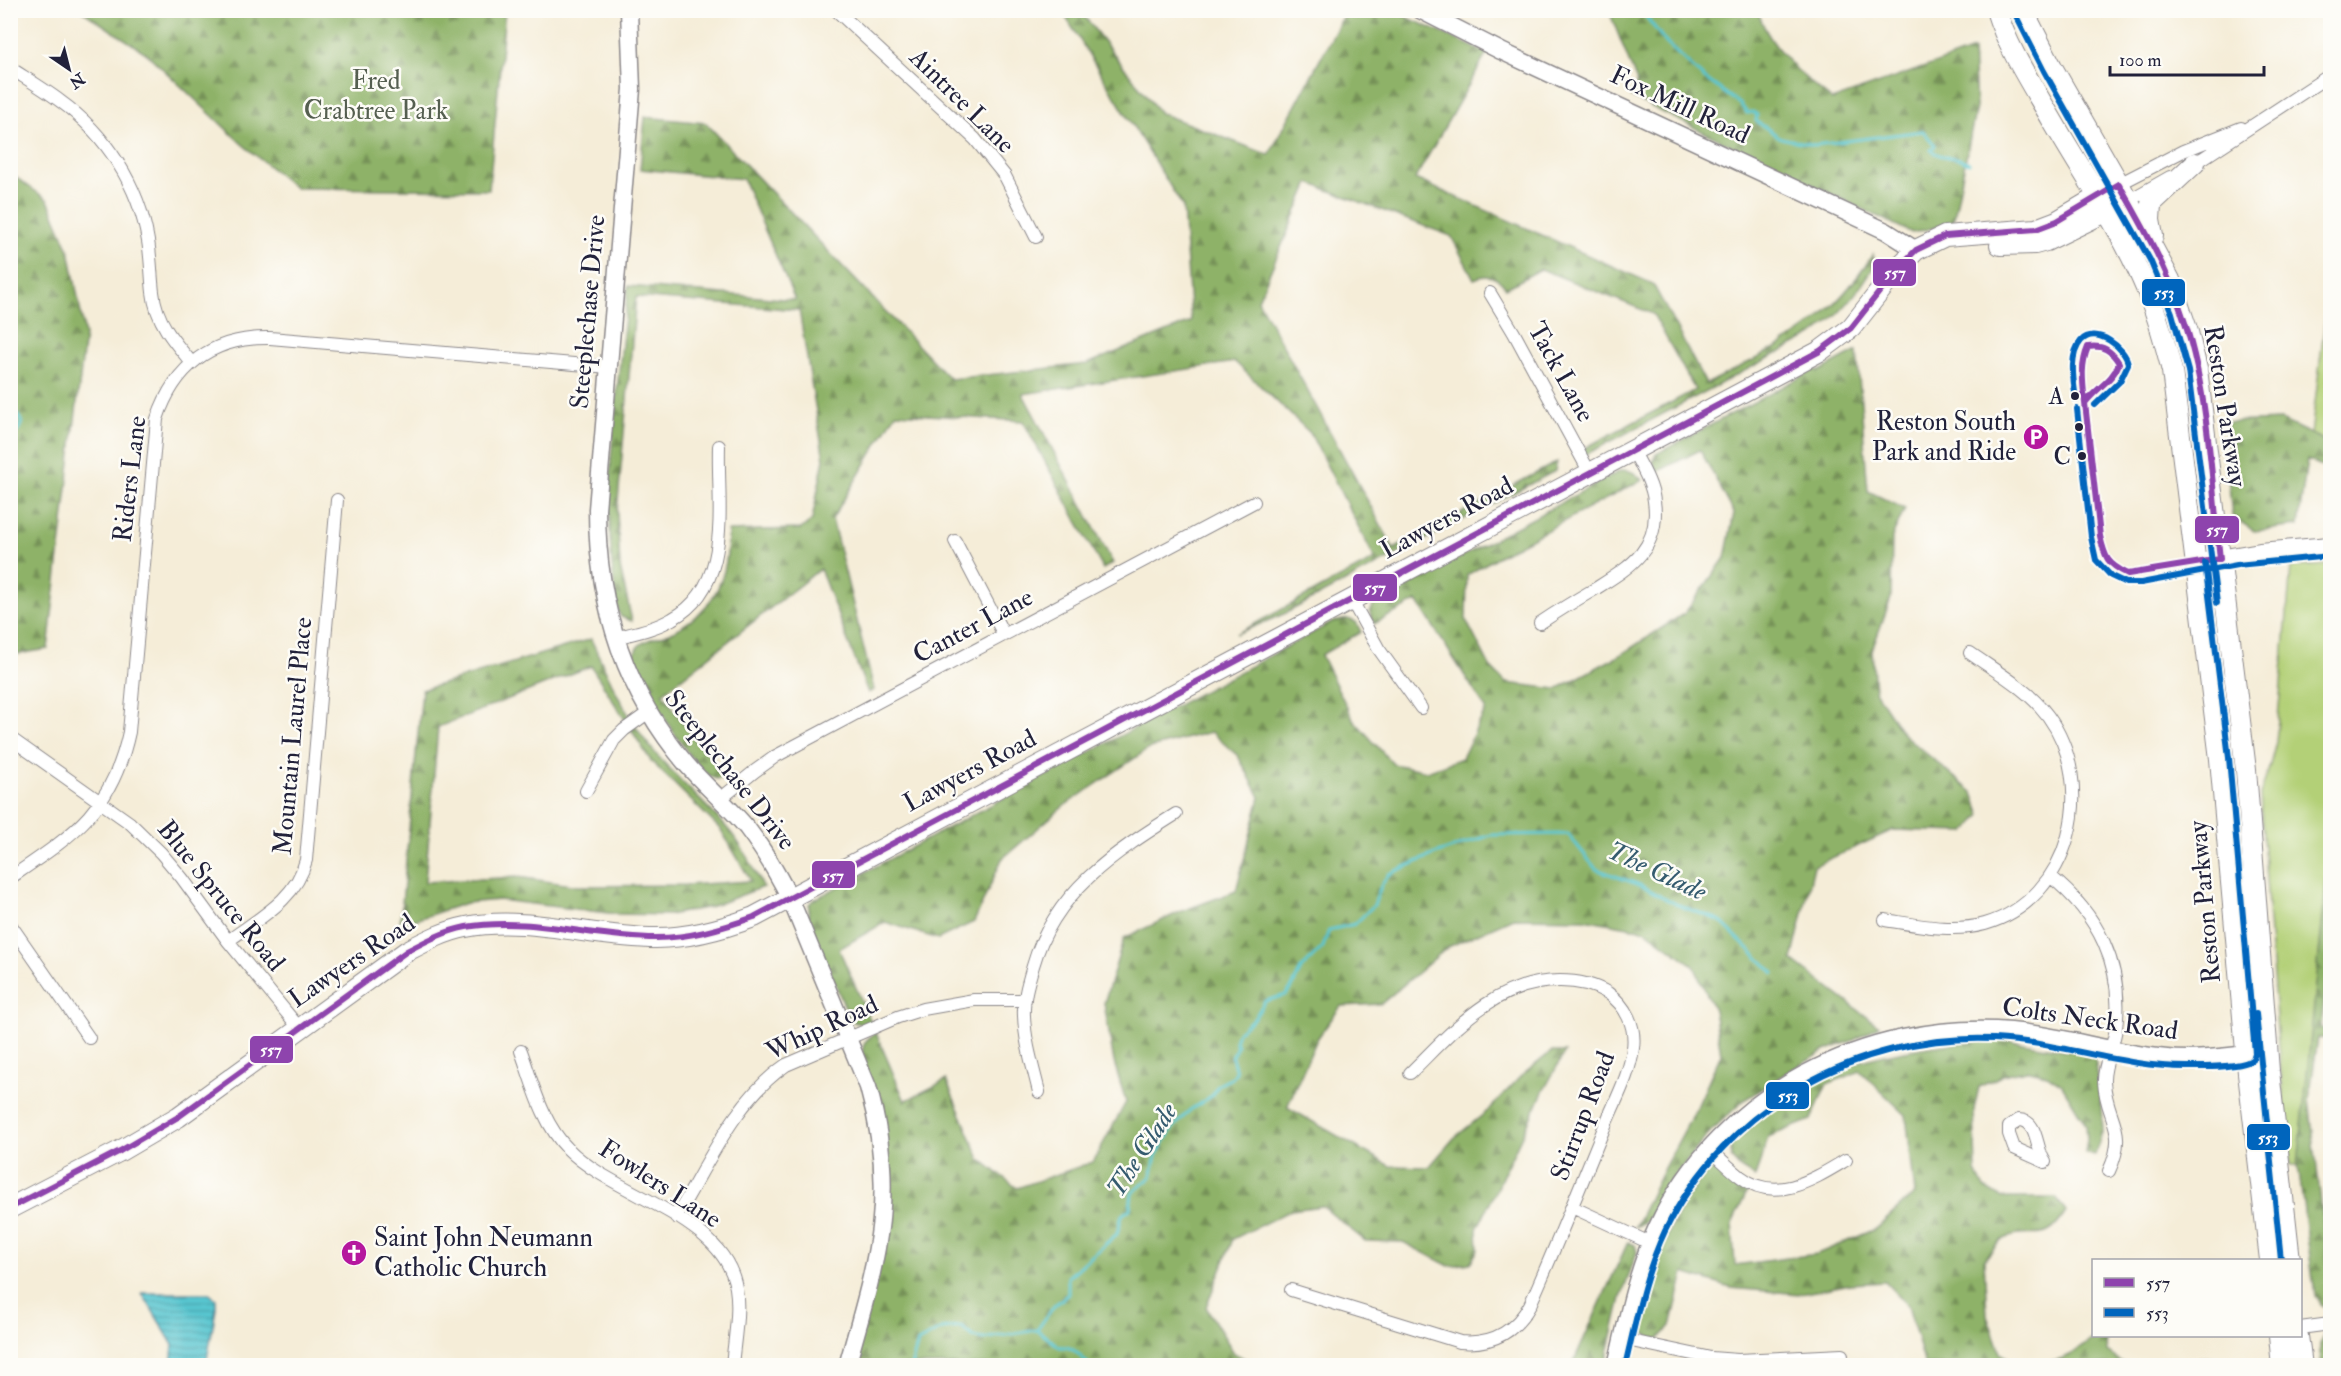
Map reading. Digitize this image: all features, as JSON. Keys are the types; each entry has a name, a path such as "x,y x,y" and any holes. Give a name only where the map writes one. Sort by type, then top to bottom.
{"main road":[{"path":"1996,10 2010,45 2101,204"},
{"path":"1916,250 1970,245 2036,244 2065,233 2101,204 2124,192 2052,67 2023,10"},
{"path":"2158,256 2150,220 2151,204 2195,163"},
{"name":"Reston Parkway","path":"2124,192 2158,256 2181,310 2197,369 2246,770 2268,1052 2290,1259"},
{"name":"Reston Parkway","path":"2101,204 2151,299 2164,337 2172,371 2220,759 2246,1054 2270,1259"},
{"name":"Lawyers Road","path":"10,1208 120,1151 178,1117 407,951 445,933 465,927 505,924 635,938 685,936 731,926 790,898 1835,342 1863,315 1899,267 1916,250"},
{"path":"2196,564 2260,553 2331,547"},
{"path":"2278,1337 2282,1365"},
{"path":"2298,1337 2302,1365"}],"street":[{"name":"Steeplechase Drive","path":"629,10 632,89 597,509 601,581 615,638 626,667 649,712 688,765 745,826 761,847 790,898 850,1038 868,1087 877,1117 884,1176 881,1231 876,1259 847,1365"},
{"name":"Aintree Lane","path":"836,10 975,139 1005,176 1036,237"},
{"name":"Fox Mill Road","path":"1420,10 1501,51 1886,231 1916,250"},
{"path":"2175,10 2201,10"},
{"path":"10,68 79,116 105,145 123,172 134,195 148,241 156,308 172,339 192,363"},
{"path":"2124,192 2195,163 2331,75"},
{"path":"2124,192 2183,152 2259,122"},
{"name":"Tack Lane","path":"1490,293 1515,333 1590,472"},
{"name":"Riders Lane","path":"10,878 65,840 87,820 117,773 129,732 157,419 170,388 192,363 222,345 238,340 262,338 609,367"},
{"path":"615,638 673,619 696,600 705,588 716,559 719,446"},
{"path":"1540,623 1628,569 1646,548 1652,535 1655,519 1654,500 1650,485 1633,450"},
{"name":"Mountain Laurel Place","path":"228,941 284,900 299,880 306,860 337,500"},
{"name":"Canter Lane","path":"719,800 776,756 1254,502"},
{"path":"955,541 1004,634"},
{"path":"1351,599 1378,648 1421,708"},
{"path":"1885,920 1936,928 1986,924 2018,908 2032,897 2050,876 2067,840 2073,814 2074,787 2066,751 2048,717 2036,702 2022,689 1970,653"},
{"path":"586,791 614,740 649,712"},
{"name":"Blue Spruce Road","path":"10,738 130,823 161,853 228,941 300,1029"},
{"path":"1039,1092 1026,1031 1025,1000 1041,942 1062,905 1093,873 1176,814"},
{"path":"2050,876 2078,900 2091,918 2110,953 2114,966 2118,1009 2112,1049 2104,1074 2104,1085 2118,1140 2109,1171"},
{"path":"10,924 89,1038"},
{"name":"Stirrup Road","path":"1291,1290 1460,1342 1484,1342 1496,1338 1516,1325 1524,1316 1572,1207 1630,1065 1634,1035 1632,1023 1620,1004 1610,995 1585,983 1544,982 1518,987 1486,1003 1468,1016 1410,1072"},
{"name":"Whip Road","path":"676,1217 744,1104 756,1089 786,1065 923,1008 974,1000 1025,1000"},
{"name":"Colts Neck Road","path":"1616,1365 1650,1243 1671,1201 1709,1149 1752,1109 1799,1077 1832,1060 1891,1039 1920,1034 1977,1030 2042,1035 2170,1059 2214,1058 2268,1052"},
{"name":"Fowlers Lane","path":"521,1051 546,1119 567,1149 591,1167 703,1234 715,1245 729,1264 734,1277 737,1305 732,1365"},
{"path":"1709,1149 1752,1185 1774,1189 1803,1184 1846,1160"},
{"name":"Stirrup Road","path":"1572,1207 1650,1243"},
{"path":"2302,1328 2331,1324"},
{"path":"1622,1339 1711,1358 1738,1360 1842,1354"}],"green space":[{"name":"Fred Crabtree Park","path":"82,11 505,11 489,190 295,188 242,144 146,53"},
{"path":"1062,11 1080,11 1160,113 1269,155 1346,11 1393,11 1487,53 1415,179 1653,284 1706,384 1779,346 1800,332 1838,300 1873,254 1875,264 1848,303 1813,335 1587,454 1579,451 1695,390 1653,314 1541,269 1506,288 1492,277 1483,276 1474,279 1451,236 1309,183 1258,300 1394,549 1557,462 1555,471 1286,613 1236,634 1375,559 1310,433 1235,362 1023,394 1113,563 1103,569 1023,421 896,413 832,519 874,690 868,693 820,569 663,693 693,738 727,775 718,779 714,778 704,772 681,744 634,662 635,652 643,642 670,633 685,624 707,605 722,579 728,531 801,529 812,520 824,459 799,310 636,297 617,512 620,567 632,621 621,617 618,611 612,570 610,489 615,408 628,286 795,300 743,179 640,169 645,117 706,123 950,379 1087,364 1191,322 1183,207"},
{"path":"1609,11 1758,11 1778,49 1798,72 1832,100 1973,50 1976,107 1953,223 1912,233 1631,97 1637,82"},
{"path":"11,174 48,200 69,250 85,335 48,649 11,655"},
{"path":"2330,280 2330,443 2311,435"},
{"path":"1857,351 1868,491 1905,509 1892,537 1891,598 1872,650 1875,691 1902,733 1973,793 1981,815 1966,832 1893,830 1814,866 1792,960 1879,1026 1854,1040 1827,1050 1744,1100 1710,1132 1671,1180 1647,1221 1635,1227 1697,1107 1721,1054 1714,1010 1694,966 1645,930 1584,919 1513,918 1448,947 1381,1004 1341,1006 1317,1039 1287,1107 1390,1166 1429,1167 1454,1138 1490,1109 1520,1077 1551,1052 1565,1052 1544,1090 1477,1229 1478,1250 1470,1263 1449,1266 1403,1242 1365,1241 1322,1206 1291,1210 1233,1239 1206,1307 1234,1353 1256,1365 853,1365 885,1244 862,1054 866,1042 876,1033 905,1101 946,1080 980,1159 1017,1188 1093,1162 1126,1102 1114,1062 1104,1003 1124,938 1180,912 1236,891 1260,797 1238,756 1211,732 1150,748 1064,806 1002,859 974,922 938,939 885,922 839,949 871,1022 860,1024 849,1017 808,918 809,904 1333,622 1348,619 1356,622 1361,632 1321,655 1353,719 1393,764 1427,771 1462,758 1486,709 1417,601 1374,624 1370,612 1374,604 1620,471 1632,472 1642,480 1467,575 1466,620 1490,667 1506,683 1557,689 1622,654 1685,613 1725,558 1734,513 1700,450 1657,472 1653,461 1656,454 1816,369 1818,372"},
{"path":"2281,420 2330,443 2330,469 2307,460 2298,526 2254,531 2232,516 2228,476 2227,422"},
{"path":"2330,565 2330,849 2305,1101 2306,1165 2291,1165 2278,1045 2260,795 2276,742 2291,567"},
{"path":"591,639 618,695 651,748 732,835 747,856 763,887 710,907 669,915 616,914 499,900 466,903 400,925 422,690","holes":["591,666 651,761 721,830 751,881 685,885 578,886 518,877 425,882 438,727"]},
{"path":"2330,844 2330,954 2321,1028 2330,1030 2330,1039 2318,1038 2309,1099 2330,1282 2329,1308 2322,1305 2315,1296 2298,1165"},
{"path":"2000,1039 2094,1055 2103,1130 2095,1155 2085,1153 2086,1125 2062,1085 2047,1075 2026,1070 2003,1075 1979,1087 1974,1109 1976,1171 1984,1188 2003,1198 2056,1198 2066,1212 2051,1230 2045,1233 2023,1234 2004,1239 1984,1260 1987,1315 2000,1352 2016,1365 1925,1365 1908,1306 1885,1282 1850,1284 1800,1294 1731,1288 1684,1273 1671,1326 1658,1340 1642,1332 1651,1287 1672,1225 1694,1187 1709,1169 1725,1175 1747,1192 1732,1224 1735,1265 1817,1254 1876,1229 1915,1193 1906,1115 1860,1071 1827,1084 1811,1120 1768,1137 1755,1177 1740,1168 1731,1158 1731,1146 1759,1117 1789,1094 1821,1077 1854,1064 1888,1054"},
{"path":"1628,1242 1635,1245 1637,1252 1621,1298 1605,1365 1572,1365"},
{"path":"2330,1331 2330,1365 2322,1365 2321,1342"},
{"path":"2105,1337 2107,1352 2123,1363 2134,1365 2016,1365 2059,1359 2072,1354 2091,1340"},
{"path":"2210,1358 2230,1365 2156,1365"}],"water":[{"path":"142,1293 208,1293 216,1299 206,1365 171,1365 173,1345"}],"waterway":[{"path":"1641,10 1667,44 1703,77 1740,104 1747,113 1753,112 1757,115 1756,121 1781,138 1815,145 1923,131 1935,145 1931,150 1935,153 1969,163"},
{"path":"10,404 22,422 18,431 10,436"},
{"name":"The Glade","path":"911,1366 918,1342 942,1329 961,1327 973,1337 982,1339 1037,1330 1054,1306 1068,1294 1068,1277 1117,1234 1122,1215 1130,1209 1132,1193 1151,1177 1156,1156 1172,1129 1190,1110 1213,1095 1218,1085 1232,1078 1236,1072 1232,1057 1237,1046 1235,1041 1238,1032 1255,1017 1265,1001 1286,995 1301,969 1323,947 1329,930 1355,924 1374,905 1381,886 1389,874 1435,854 1491,835 1568,834 1596,869 1640,885 1678,905 1719,920 1774,973"},
{"path":"1037,1330 1060,1347 1073,1350 1090,1366"}],"transit line":[{"name":"553","path":"2015,14 2044,71 2150,260 2172,313 2188,371 2217,603"},
{"name":"557","path":"10,1208 120,1151 178,1117 407,951 443,934 466,927 514,924 609,935 669,938 706,932 754,917 1820,351 1851,328 1899,267 1916,250 1945,236 2036,229 2057,221 2119,184 2168,278 2190,341 2198,371 2208,434 2220,559 2128,574 2108,560 2100,536 2085,403"},
{"name":"553","path":"2076,400 2074,354 2081,341 2087,337 2102,337 2122,351 2128,364 2120,381 2095,405"},
{"name":"557","path":"2088,347 2106,349 2119,363 2109,380 2085,403 2083,368 2088,347"},
{"name":"553","path":"2077,409 2091,537 2096,560 2111,576 2126,583 2141,583 2237,565 2330,556"},
{"name":"553","path":"1625,1366 1652,1263 1665,1231 1691,1187 1723,1148 1760,1114 1801,1086 1846,1064 1894,1049 1943,1040 1994,1039 2019,1041 2162,1066 2222,1066 2241,1064 2253,1059 2255,1053 2229,758 2205,563"},
{"name":"553","path":"2256,1014 2281,1259"}],"place":[{"name":"A","path":"2075,396"},
{"name":"Reston South Park and Ride","path":"2036,437"},
{"name":"C","path":"2082,456"},
{"name":"Saint John Neumann Catholic Church","path":"354,1253"}]}
